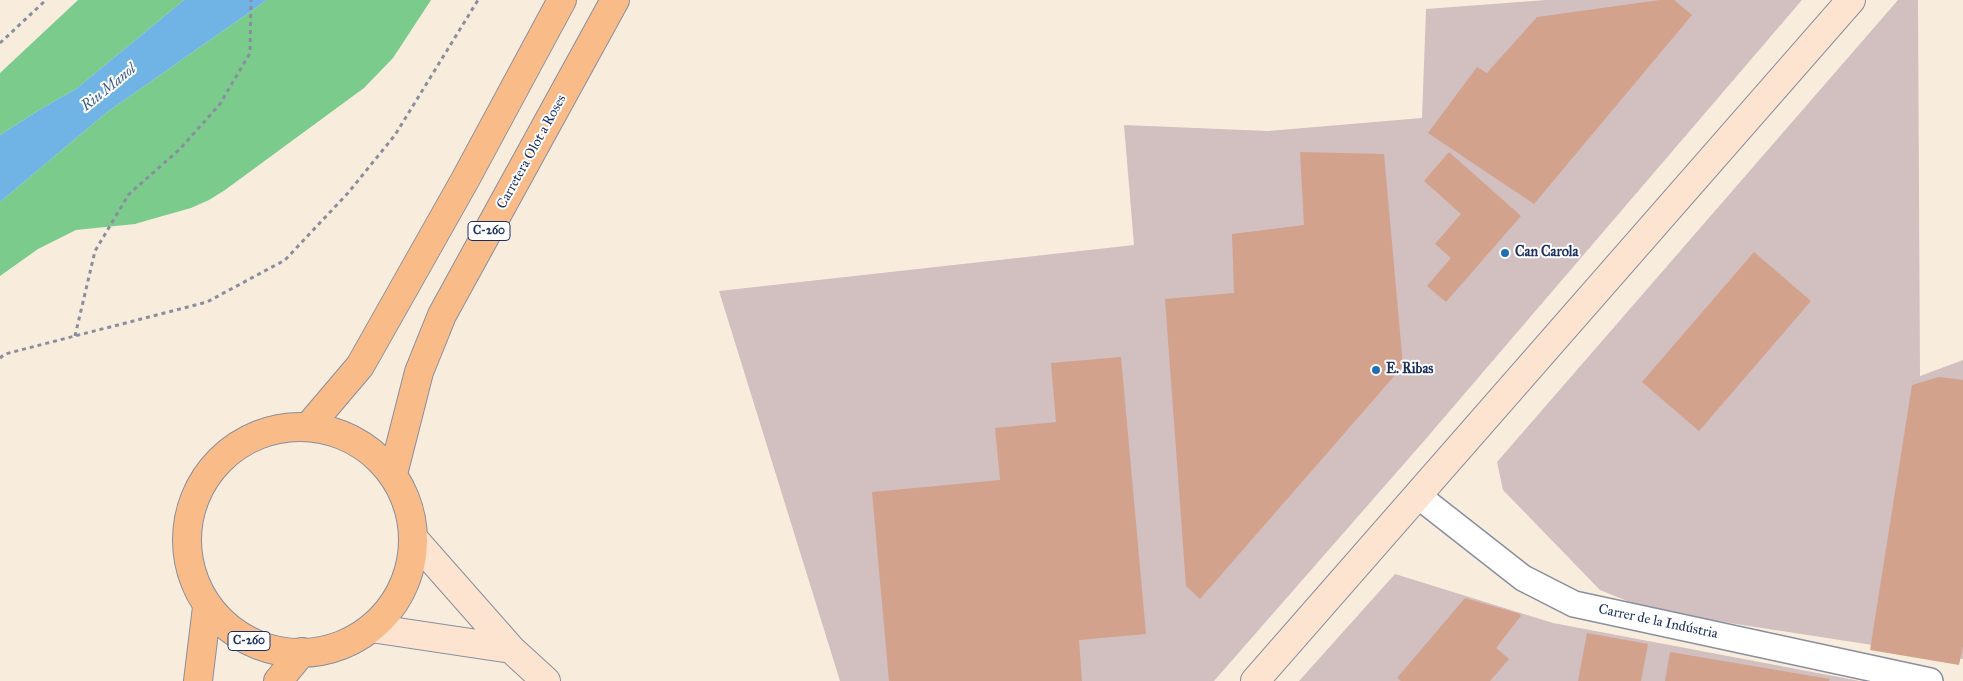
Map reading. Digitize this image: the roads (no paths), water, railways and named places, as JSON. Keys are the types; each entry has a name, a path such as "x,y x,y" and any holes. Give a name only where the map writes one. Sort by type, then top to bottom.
{"highway":[{"path":"309,426 360,366 465,180 562,0"},
{"name":"Carretera Olot a Roses","path":"393,474 419,372 442,315 615,0"},
{"name":"C-260","path":"309,426 339,433 368,450 393,474 408,503 414,539 408,575 394,604 371,628 352,642 324,652 302,652 255,644 230,629 207,607 195,584 188,550 189,518 199,488 222,456 250,436 284,427 309,426"},
{"path":"198,681 207,607"},
{"path":"278,681 302,652"}],"street":[{"path":"1255,681 1851,0"},
{"name":"Carrer de la Indústria","path":"1418,496 1523,578 1574,604 1930,681"},
{"path":"414,539 511,649 546,681"},
{"path":"371,628 511,649"}],"water":[{"name":"Riu Manol","path":"184,0 267,0 106,113 0,202 0,135 76,89"}],"place":[{"name":"Can Carola","path":"1505,253"},
{"name":"E. Ribas","path":"1376,370"}]}
